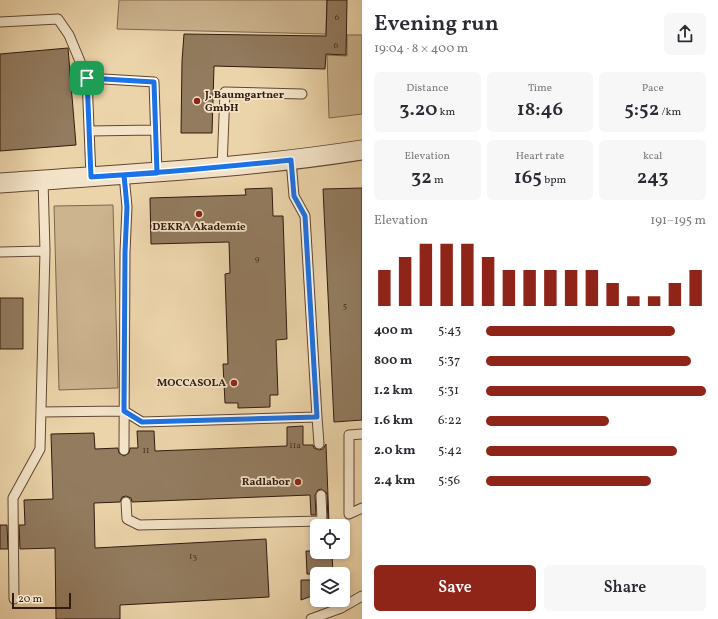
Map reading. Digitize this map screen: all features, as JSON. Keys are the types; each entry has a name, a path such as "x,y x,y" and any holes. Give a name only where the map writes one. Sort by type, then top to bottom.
{"street":[{"path":"0,183 157,173 291,160 362,150"}],"lane":[{"path":"0,22 58,19 69,35 87,78 91,177"},
{"path":"87,78 154,82 157,173"},
{"path":"222,167 225,92 302,94"},
{"path":"89,131 155,130"},
{"path":"291,160 294,196 305,216 319,444"},
{"path":"124,175 127,207 125,252 124,450"},
{"path":"14,599 13,498 40,449 45,251 44,180"},
{"path":"0,252 45,251"},
{"path":"41,412 124,411 142,422 317,417"},
{"path":"362,434 349,435 349,514 362,508"},
{"path":"126,502 127,520 139,525 322,521 321,495"},
{"path":"311,619 341,608 362,596"}],"shaded area":[{"path":"119,0 327,0 326,34 117,29"},
{"path":"347,35 362,35 362,114 329,118 327,55 347,56"},
{"path":"113,205 118,388 59,390 54,206"}],"building":[{"name":"J. Baumgartner GmbH","path":"327,0 347,0 346,55 326,54 325,69 214,66 212,133 181,133 184,34 326,36"},
{"path":"68,48 76,145 0,151 0,54"},
{"path":"272,188 273,216 283,216 287,339 276,340 278,395 270,395 270,407 238,408 238,403 225,403 223,364 228,364 225,274 230,273 229,242 151,244 150,198 246,195 245,189"},
{"path":"362,188 362,420 334,422 323,189"},
{"path":"0,298 23,298 23,349 0,349"},
{"path":"303,426 303,445 313,445 314,448 319,450 323,449 326,444 329,519 327,495 326,492 321,489 318,490 315,495 316,515 311,515 310,495 132,502 131,498 126,496 122,497 120,502 94,503 95,548 266,539 269,597 120,605 120,619 56,619 55,548 20,549 19,525 25,525 24,500 53,499 51,434 94,433 95,449 118,448 119,453 124,456 129,453 130,448 138,448 137,431 154,431 155,451 287,446 287,427"},
{"path":"0,525 7,525 8,549 0,549"},
{"path":"306,551 310,551 310,559 332,559 333,567 310,567 310,574 307,574"},
{"path":"301,580 310,580 310,597 301,600"}],"place":[{"name":"J. Baumgartner GmbH","path":"197,101"},
{"name":"DEKRA Akademie","path":"199,214"},
{"name":"MOCCASOLA","path":"234,383"},
{"name":"Radlabor","path":"298,482"}],"route":[{"path":"87,78 91,177 157,173 291,160 294,196 305,216 317,417 142,422 124,411 125,252 127,207 124,175 157,173 154,82 87,78"}]}
